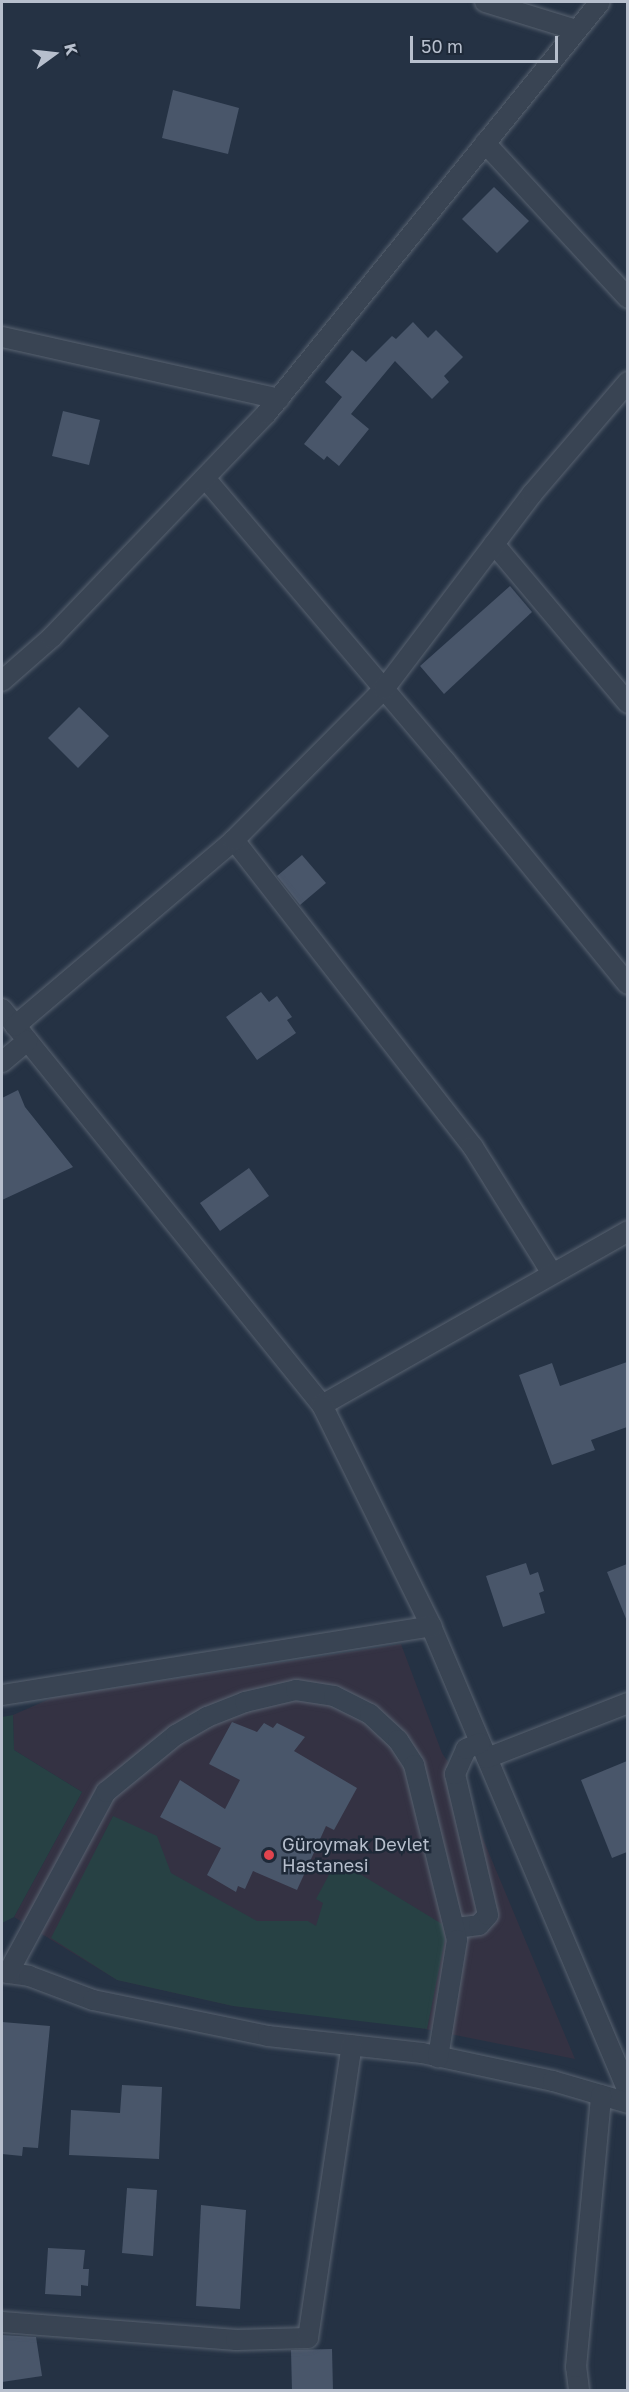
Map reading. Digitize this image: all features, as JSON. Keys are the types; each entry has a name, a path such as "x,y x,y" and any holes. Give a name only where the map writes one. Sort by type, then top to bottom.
{"street":[{"path":"485,2 576,30"},
{"path":"2,681 52,637 279,399 600,2"},
{"path":"485,143 627,298"},
{"path":"2,337 279,399"},
{"path":"2,1062 21,1034 234,840 384,689 494,544 627,382"},
{"path":"204,478 384,689 627,984"},
{"path":"494,544 627,703"},
{"path":"234,840 473,1147 550,1272"},
{"path":"2,1009 322,1405 431,1626 627,2091"},
{"path":"322,1405 550,1272 627,1231"},
{"path":"2,1695 431,1626"},
{"path":"438,2057 457,1940 456,1928 414,1765 398,1740 370,1714 334,1696 296,1690 245,1702 207,1717 176,1735 106,1792 5,1973 28,1976 93,2000 268,2036 438,2057 627,2103"},
{"path":"456,1928 479,1924 488,1915 455,1774 466,1749 483,1751 627,1703"},
{"path":"2,2322 236,2340 308,2338 352,2045"},
{"path":"579,2391 576,2367 601,2095"}],"shaded area":[{"name":"Güroymak Devlet Hastanesi","path":"401,1644 442,1753 455,1772 575,2059 400,2024 233,2006 117,1980 14,1917 82,1792 14,1750 13,1715 54,1697"}],"green space":[{"path":"13,1715 14,1750 82,1792 14,1917 2,1923 2,1717"},
{"path":"113,1816 157,1836 171,1873 257,1921 308,1921 316,1926 323,1903 316,1899 337,1860 442,1924 445,1939 427,2029 233,2006 117,1980 51,1938"}],"building":[{"path":"173,90 239,108 228,154 162,138"},
{"path":"494,187 529,221 497,253 462,219"},
{"path":"413,322 428,338 436,330 463,357 444,376 449,382 432,399 395,361 351,414 369,429 339,466 327,456 324,460 304,444 342,397 325,382 352,350 366,362 392,336 396,339"},
{"path":"63,411 100,420 89,465 52,456"},
{"path":"510,586 532,612 444,694 420,666"},
{"path":"79,707 109,736 78,768 48,738"},
{"path":"302,855 326,883 300,905 277,876"},
{"path":"261,992 269,1002 277,996 292,1017 287,1020 296,1033 257,1060 226,1017"},
{"path":"18,1090 25,1107 73,1167 2,1200 2,1098"},
{"path":"249,1168 269,1196 220,1231 200,1203"},
{"path":"627,1362 627,1427 591,1440 595,1450 552,1465 519,1375 552,1363 560,1386"},
{"path":"526,1563 530,1575 538,1572 544,1591 539,1593 545,1613 503,1627 486,1576"},
{"path":"627,1564 627,1621 607,1572"},
{"path":"232,1722 257,1732 264,1723 273,1728 277,1723 305,1737 294,1751 357,1788 334,1830 326,1826 297,1890 253,1871 245,1889 238,1886 236,1892 207,1875 221,1848 160,1817 180,1780 225,1809 240,1780 209,1764"},
{"path":"627,1761 627,1852 612,1858 581,1780"},
{"path":"2,2022 50,2026 38,2148 23,2147 22,2156 2,2154"},
{"path":"122,2085 162,2087 159,2159 69,2155 71,2110 120,2113"},
{"path":"127,2188 157,2190 153,2256 122,2253"},
{"path":"201,2205 246,2210 240,2309 196,2306"},
{"path":"48,2248 85,2250 83,2269 89,2269 88,2286 81,2285 81,2296 45,2294"},
{"path":"2,2335 36,2337 42,2376 2,2382"},
{"path":"332,2349 333,2391 292,2391 291,2350"}],"place":[{"name":"Güroymak Devlet Hastanesi","path":"269,1855"}]}
